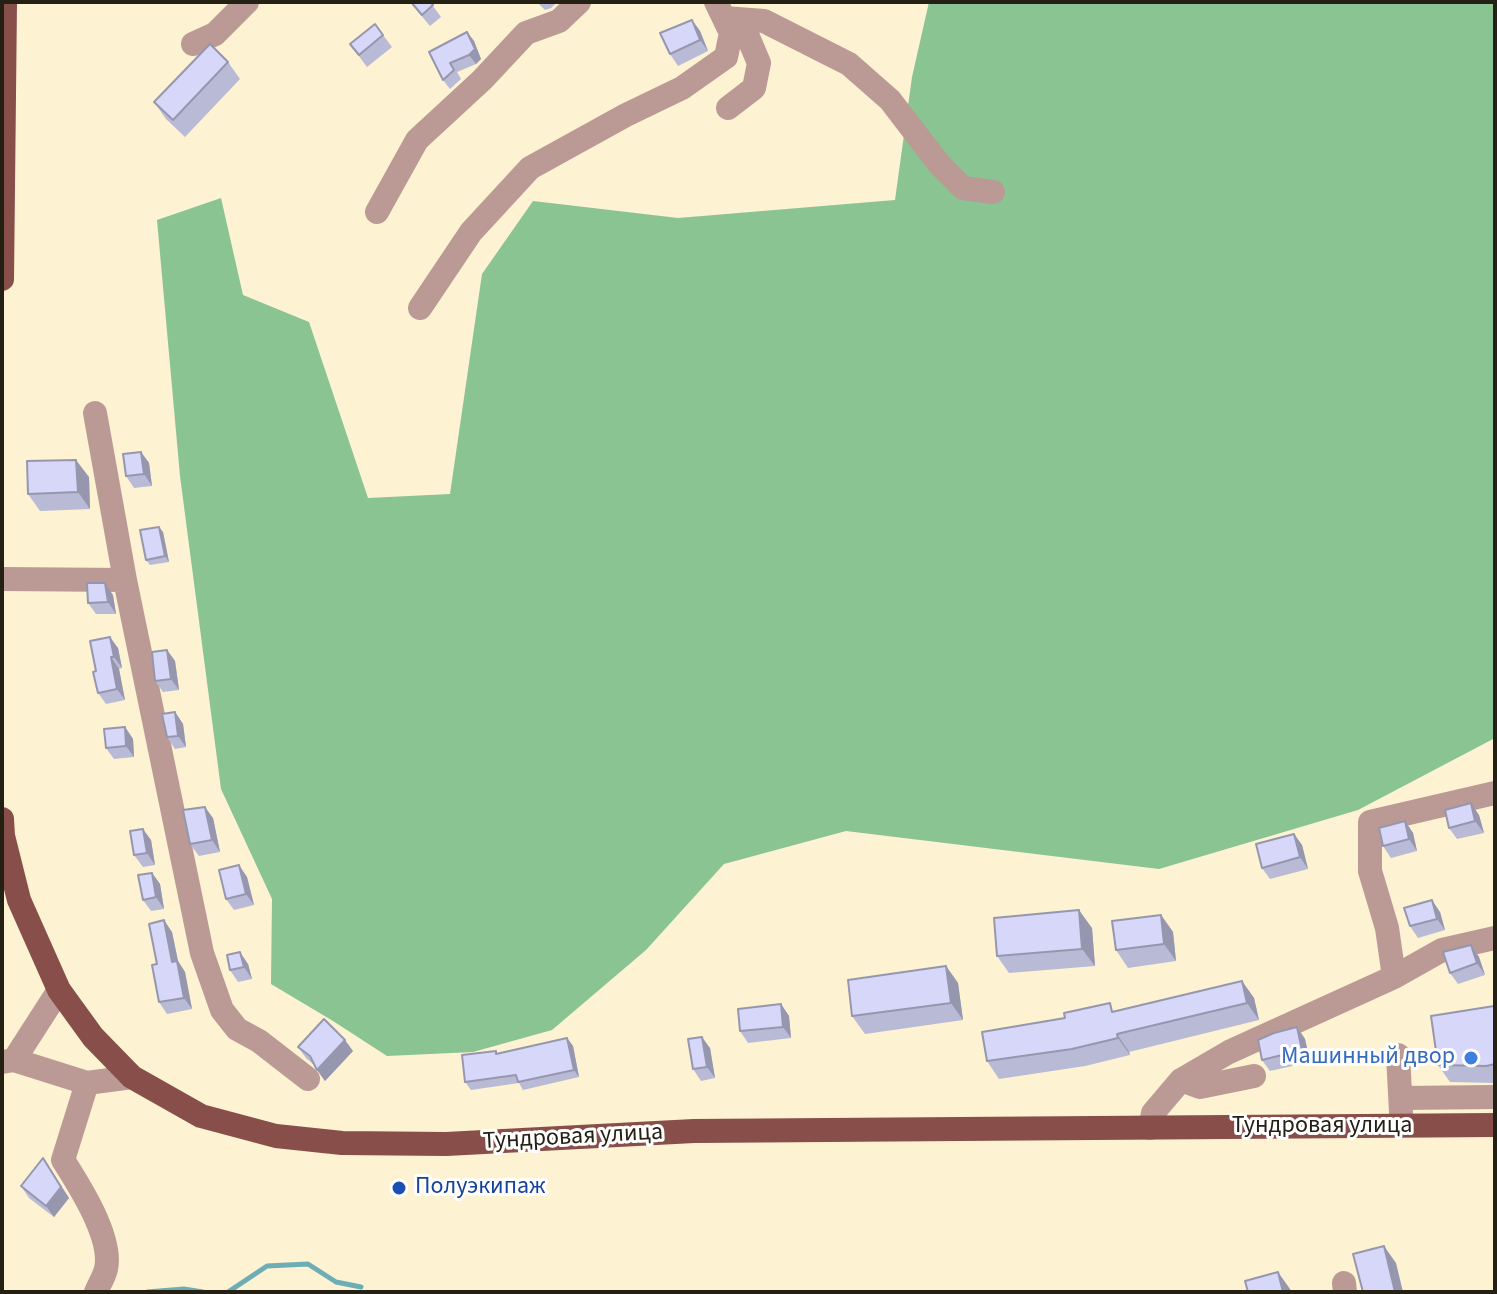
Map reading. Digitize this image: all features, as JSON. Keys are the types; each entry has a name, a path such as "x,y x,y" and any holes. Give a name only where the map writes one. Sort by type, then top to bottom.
{"main road":[{"path":"2,279 5,2"},
{"name":"Тундровая улица","path":"2,819 3,836 19,900 59,990 93,1037 132,1077 201,1116 276,1136 342,1143 446,1144 694,1131 1495,1125"}],"street":[{"path":"193,44 215,34 247,2"},
{"path":"377,212 417,140 482,80 526,33 559,21 579,2"},
{"path":"724,18 748,37 759,63 754,88 728,108"},
{"path":"724,18 764,21 849,64 890,100 939,164 963,188 993,192"},
{"path":"420,308 471,232 530,168 682,88 726,57 724,18"},
{"path":"95,413 125,580 202,953 222,1010 237,1029 259,1041 308,1079"},
{"path":"2,579 125,580"},
{"path":"1394,977 1387,928 1370,871 1370,822 1495,793"},
{"path":"1150,1128 1153,1113 1181,1080 1229,1052 1394,977 1442,950 1495,938"},
{"path":"59,990 8,1061 87,1083 132,1077"},
{"path":"1398,1055 1401,1126"},
{"path":"1181,1080 1200,1087 1254,1076"},
{"path":"87,1083 63,1160 85,1195 104,1242 106,1266 96,1292"},
{"path":"1402,1098 1495,1097"}],"green space":[{"path":"929,2 1495,2 1495,738 1358,810 1159,869 846,831 724,864 646,950 552,1030 473,1052 387,1056 271,984 272,899 221,789 180,476 157,220 221,198 243,295 309,322 368,498 450,494 482,274 533,201 678,218 895,200 912,77"}],"building":[{"path":"411,2 430,2 433,5 422,15"},
{"path":"692,20 700,40 670,54 660,33"},
{"path":"375,24 383,35 359,55 350,44"},
{"path":"467,32 475,49 450,63 454,70 443,80 429,52"},
{"path":"210,44 228,62 173,120 154,102"},
{"path":"141,452 144,474 126,476 123,454"},
{"path":"76,460 78,492 28,494 27,461"},
{"path":"159,527 165,556 146,560 140,530"},
{"path":"87,583 105,583 108,602 88,603"},
{"path":"110,637 117,689 98,693 90,641"},
{"path":"167,650 171,679 155,681 152,652"},
{"path":"175,712 178,736 167,737 162,714"},
{"path":"125,727 126,746 106,748 104,729"},
{"path":"1471,803 1475,821 1449,828 1445,810"},
{"path":"205,807 212,840 190,844 183,810"},
{"path":"1405,821 1409,839 1383,846 1379,828"},
{"path":"143,829 147,853 134,855 130,831"},
{"path":"1294,834 1300,857 1262,868 1256,844"},
{"path":"239,865 246,894 226,899 219,870"},
{"path":"152,873 156,897 143,900 138,875"},
{"path":"1432,900 1437,919 1410,926 1404,908"},
{"path":"1079,910 1082,949 997,956 994,918"},
{"path":"1161,915 1164,944 1116,950 1112,921"},
{"path":"164,920 172,962 177,961 184,998 159,1002 152,965 157,964 149,924"},
{"path":"1471,945 1477,963 1450,973 1443,952"},
{"path":"240,952 244,967 230,970 227,955"},
{"path":"946,966 951,1003 852,1016 848,980"},
{"path":"1242,981 1247,1003 1117,1034 1118,1038 1072,1049 987,1061 982,1032 1065,1018 1064,1013 1110,1003 1112,1012"},
{"path":"781,1004 783,1027 740,1031 738,1009"},
{"path":"1494,1006 1495,1064 1438,1065 1431,1016"},
{"path":"324,1019 345,1040 317,1070 310,1056 298,1047"},
{"path":"1297,1027 1302,1050 1262,1060 1258,1040"},
{"path":"702,1037 707,1067 693,1069 688,1039"},
{"path":"567,1038 574,1070 518,1082 516,1075 465,1082 462,1055 496,1051 496,1054"},
{"path":"43,1158 61,1187 46,1206 21,1186"},
{"path":"1384,1246 1395,1292 1363,1292 1353,1254"},
{"path":"1278,1272 1283,1292 1248,1292 1245,1281"}],"waterway":[{"path":"228,1292 267,1266 308,1264 336,1282 361,1287"},
{"path":"147,1292 184,1289 203,1292"}],"place":[{"name":"Машинный двор","path":"1471,1058"},
{"name":"Полуэкипаж","path":"399,1188"}]}
